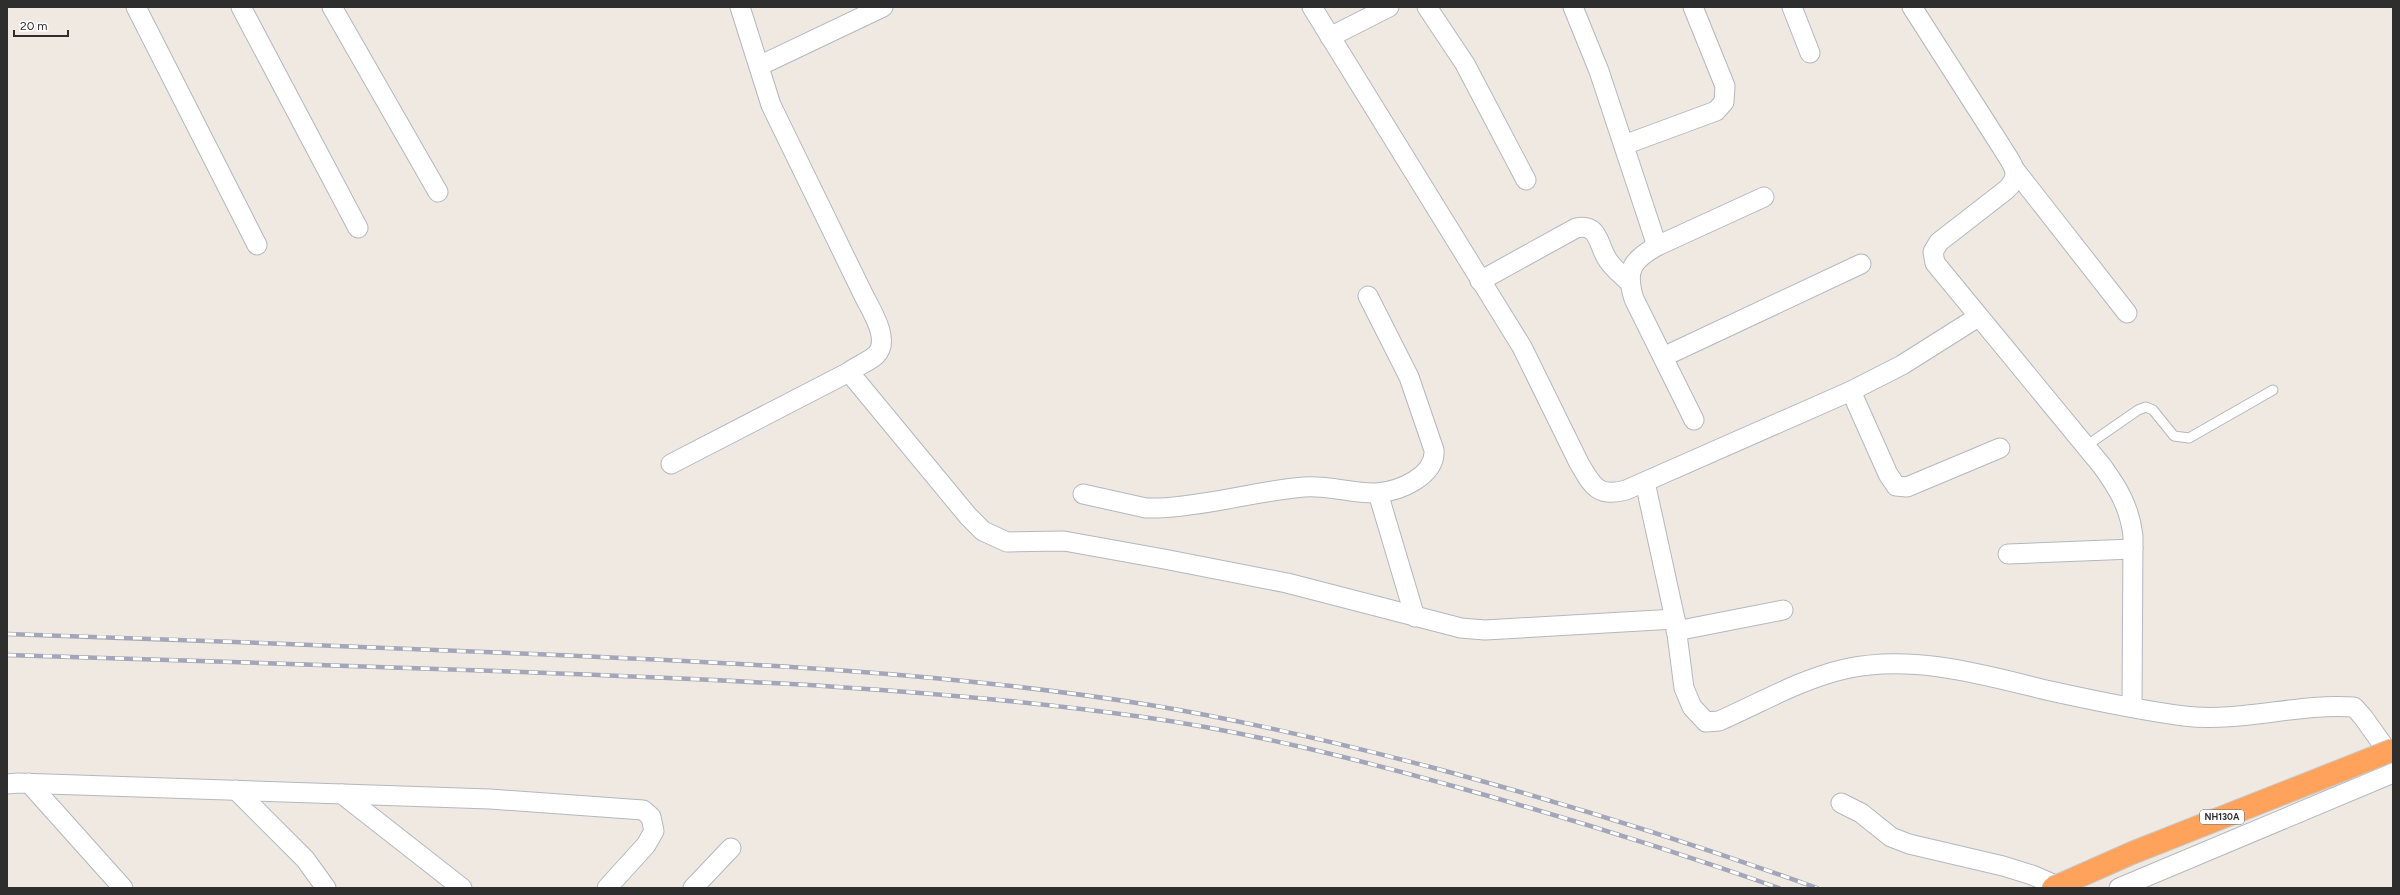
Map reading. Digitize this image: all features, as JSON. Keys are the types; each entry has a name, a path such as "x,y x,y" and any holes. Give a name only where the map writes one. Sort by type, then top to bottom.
{"highway":[{"name":"NH130A","path":"2054,888 2132,853 2393,750"}],"street":[{"path":"136,7 257,245"},
{"path":"242,7 358,228"},
{"path":"332,7 438,192"},
{"path":"670,464 849,372 876,354 881,343 880,335 831,225 771,105 740,7"},
{"path":"759,66 883,7"},
{"path":"1312,7 1522,347 1576,456 1593,485 1603,492 1616,493 1645,482 1851,391 1902,365 1978,317"},
{"path":"1330,37 1389,7"},
{"path":"1428,7 1476,84 1526,180"},
{"path":"1573,7 1599,71 1657,246"},
{"path":"1624,145 1716,111 1724,102 1725,86 1693,7"},
{"path":"1792,7 1810,53"},
{"path":"1912,7 2015,170 2128,313"},
{"path":"2015,170 2013,184 1939,242 1932,252 1935,263 1978,317 2086,446 2123,498 2132,523 2132,707"},
{"path":"1694,420 1634,299 1630,283 1631,271 1636,261 1657,246 1764,197"},
{"path":"1480,281 1576,228 1586,227 1595,232 1606,258 1630,283"},
{"path":"1663,357 1861,264"},
{"path":"1084,494 1146,508 1160,508 1304,487 1378,493 1417,479 1431,468 1435,460 1430,435 1409,377 1368,296"},
{"path":"849,372 968,516 983,531 999,540 1007,542 1064,541 1164,559 1287,583 1461,628 1485,630 1676,625 1783,610"},
{"path":"1851,391 1888,474 1896,486 1907,487 2000,448"},
{"path":"1645,482 1676,625 1687,697 1698,715 1710,723 1719,721 1791,687 1827,674 1857,666 1883,664 1913,665 1969,672 2076,697 2196,717 2354,707 2364,717 2393,759"},
{"path":"1378,493 1415,617"},
{"path":"2008,554 2133,549"},
{"path":"2119,888 2393,772"},
{"path":"7,784 29,783 490,799 643,810 651,816 654,831 646,845 607,888"},
{"path":"29,783 123,888"},
{"path":"236,790 305,859 326,888"},
{"path":"342,794 462,888"},
{"path":"1841,803 1861,813 1891,837 1909,844 2003,866 2032,875 2062,888"},
{"path":"693,888 731,848"}],"lane":[{"path":"2086,446 2138,410 2146,407 2153,410 2174,436 2189,438 2272,390"}],"railway":[{"path":"7,634 533,654 765,665 842,670 996,684 1073,694 1186,711 1331,742 1438,769 1629,825 1723,855 1817,888"},
{"path":"7,655 522,672 755,682 911,692 1066,707 1143,717 1263,738 1421,777 1621,835 1779,888"}]}
